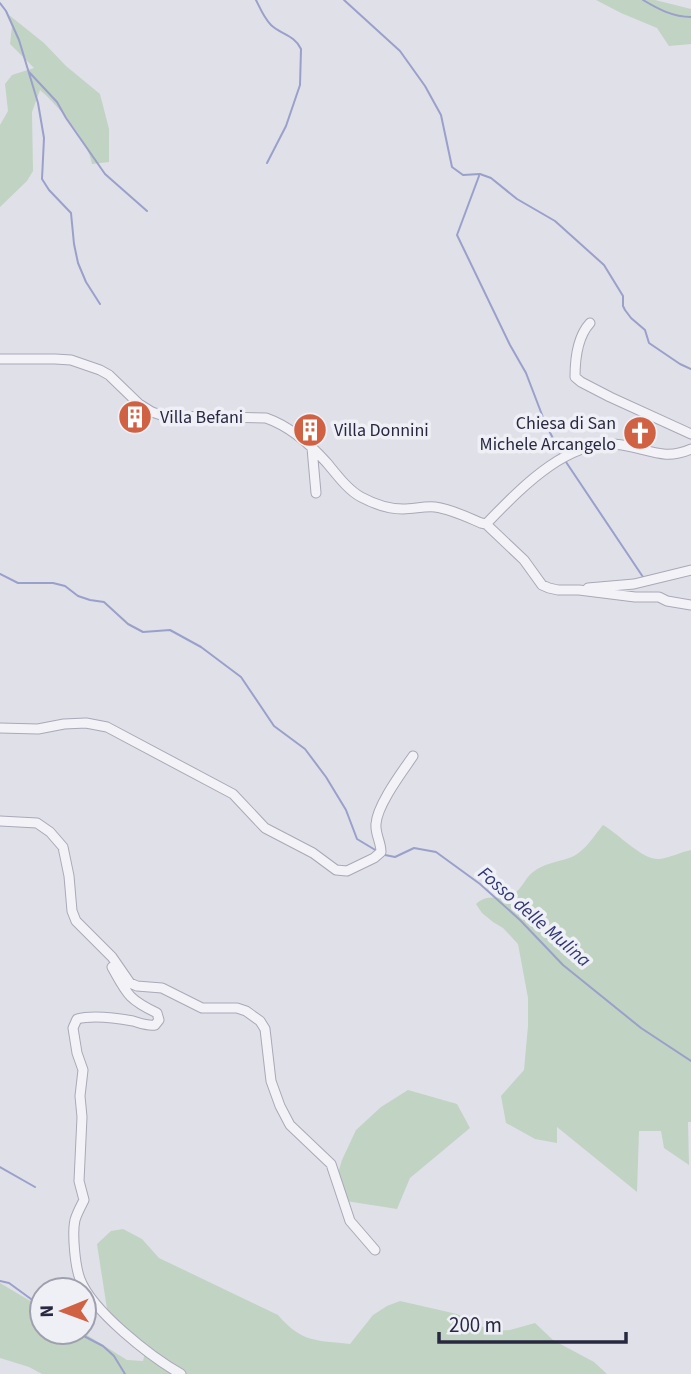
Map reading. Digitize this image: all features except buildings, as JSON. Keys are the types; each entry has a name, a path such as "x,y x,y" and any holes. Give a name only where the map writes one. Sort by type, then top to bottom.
{"street":[{"path":"590,323 577,352 575,377 610,397 691,434"},
{"path":"0,359 71,360 100,370 152,412 164,416 266,418 278,422 312,448 359,496 391,508 439,507 486,524 524,560 541,584 558,590 659,597 691,605"},
{"path":"486,524 526,484 552,465 598,444 620,444 663,455 691,449"},
{"path":"312,448 316,493"},
{"path":"579,590 634,584 691,570"},
{"path":"0,728 38,729 86,723 107,727 233,794 265,828 341,871 348,871 367,862 381,852 376,825 380,811 413,756"},
{"path":"0,821 37,823 50,832 63,847 72,911 76,921 111,957 130,983 162,988 202,1008 237,1008 260,1021 265,1029 271,1080 280,1106 290,1125 331,1164 350,1221 375,1250"},
{"path":"97,944 125,992 137,1004 157,1013 159,1020 150,1026 130,1020 86,1017 77,1019 73,1028 83,1070 79,1096 82,1116 79,1181 84,1200 75,1221 75,1250 80,1278 93,1300 122,1330 181,1374"}],"green space":[{"path":"596,0 655,0 691,9 691,44 669,46 657,28"},
{"path":"9,15 100,94 109,129 109,162 92,164 79,135 55,104 40,90 32,112 33,171 27,181 0,207 0,125 8,111 5,84 12,75 34,68 10,44 12,26"},
{"path":"603,825 652,858 659,859 691,850 689,1165 664,1148 661,1131 639,1131 637,1192 557,1127 557,1143 535,1139 506,1123 501,1096 524,1070 528,998 518,944 503,928 482,913 476,904 481,900 512,895 537,869 579,852"},
{"path":"408,1090 457,1104 470,1128 410,1178 397,1209 346,1201 338,1173 356,1130 381,1107"},
{"path":"123,1229 142,1239 159,1258 278,1315 295,1331 310,1338 350,1344 373,1315 400,1301 457,1314 495,1331 535,1323 553,1340 594,1362 607,1374 42,1374 0,1358 0,1283 28,1300 28,1346 98,1346 98,1342 127,1360 143,1361 145,1353 107,1309 97,1244 111,1231"}],"waterway":[{"path":"256,0 271,25 295,41 301,49 300,85 286,126 267,163"},
{"path":"344,0 400,51 425,86 441,115 452,167 463,175 480,174 491,178 517,199 555,221 604,265 623,296 625,310 645,330 649,343 691,369"},
{"path":"643,0 672,14 691,17"},
{"path":"0,3 19,40 38,103 44,138 42,179 71,213 78,263 100,304"},
{"path":"29,72 57,102 105,174 147,211"},
{"path":"479,176 457,235 526,373 561,455"},
{"path":"564,459 643,577"},
{"name":"Fosso delle Mulina","path":"0,574 18,583 53,583 65,586 78,596 104,602 128,624 143,632 170,630 201,647 241,677 274,726 305,749 346,810 357,839 377,851"},
{"name":"Fosso delle Mulina","path":"385,855 395,857 414,848 436,852 480,884 520,920 563,965 641,1028 691,1061"},
{"path":"0,1167 35,1187"},
{"path":"0,1281 9,1283 28,1297"},
{"path":"98,1343 114,1356 125,1374"}],"place":[{"name":"Villa Befani","path":"135,417"},
{"name":"Villa Donnini","path":"310,430"},
{"name":"Chiesa di San Michele Arcangelo","path":"640,433"}]}
